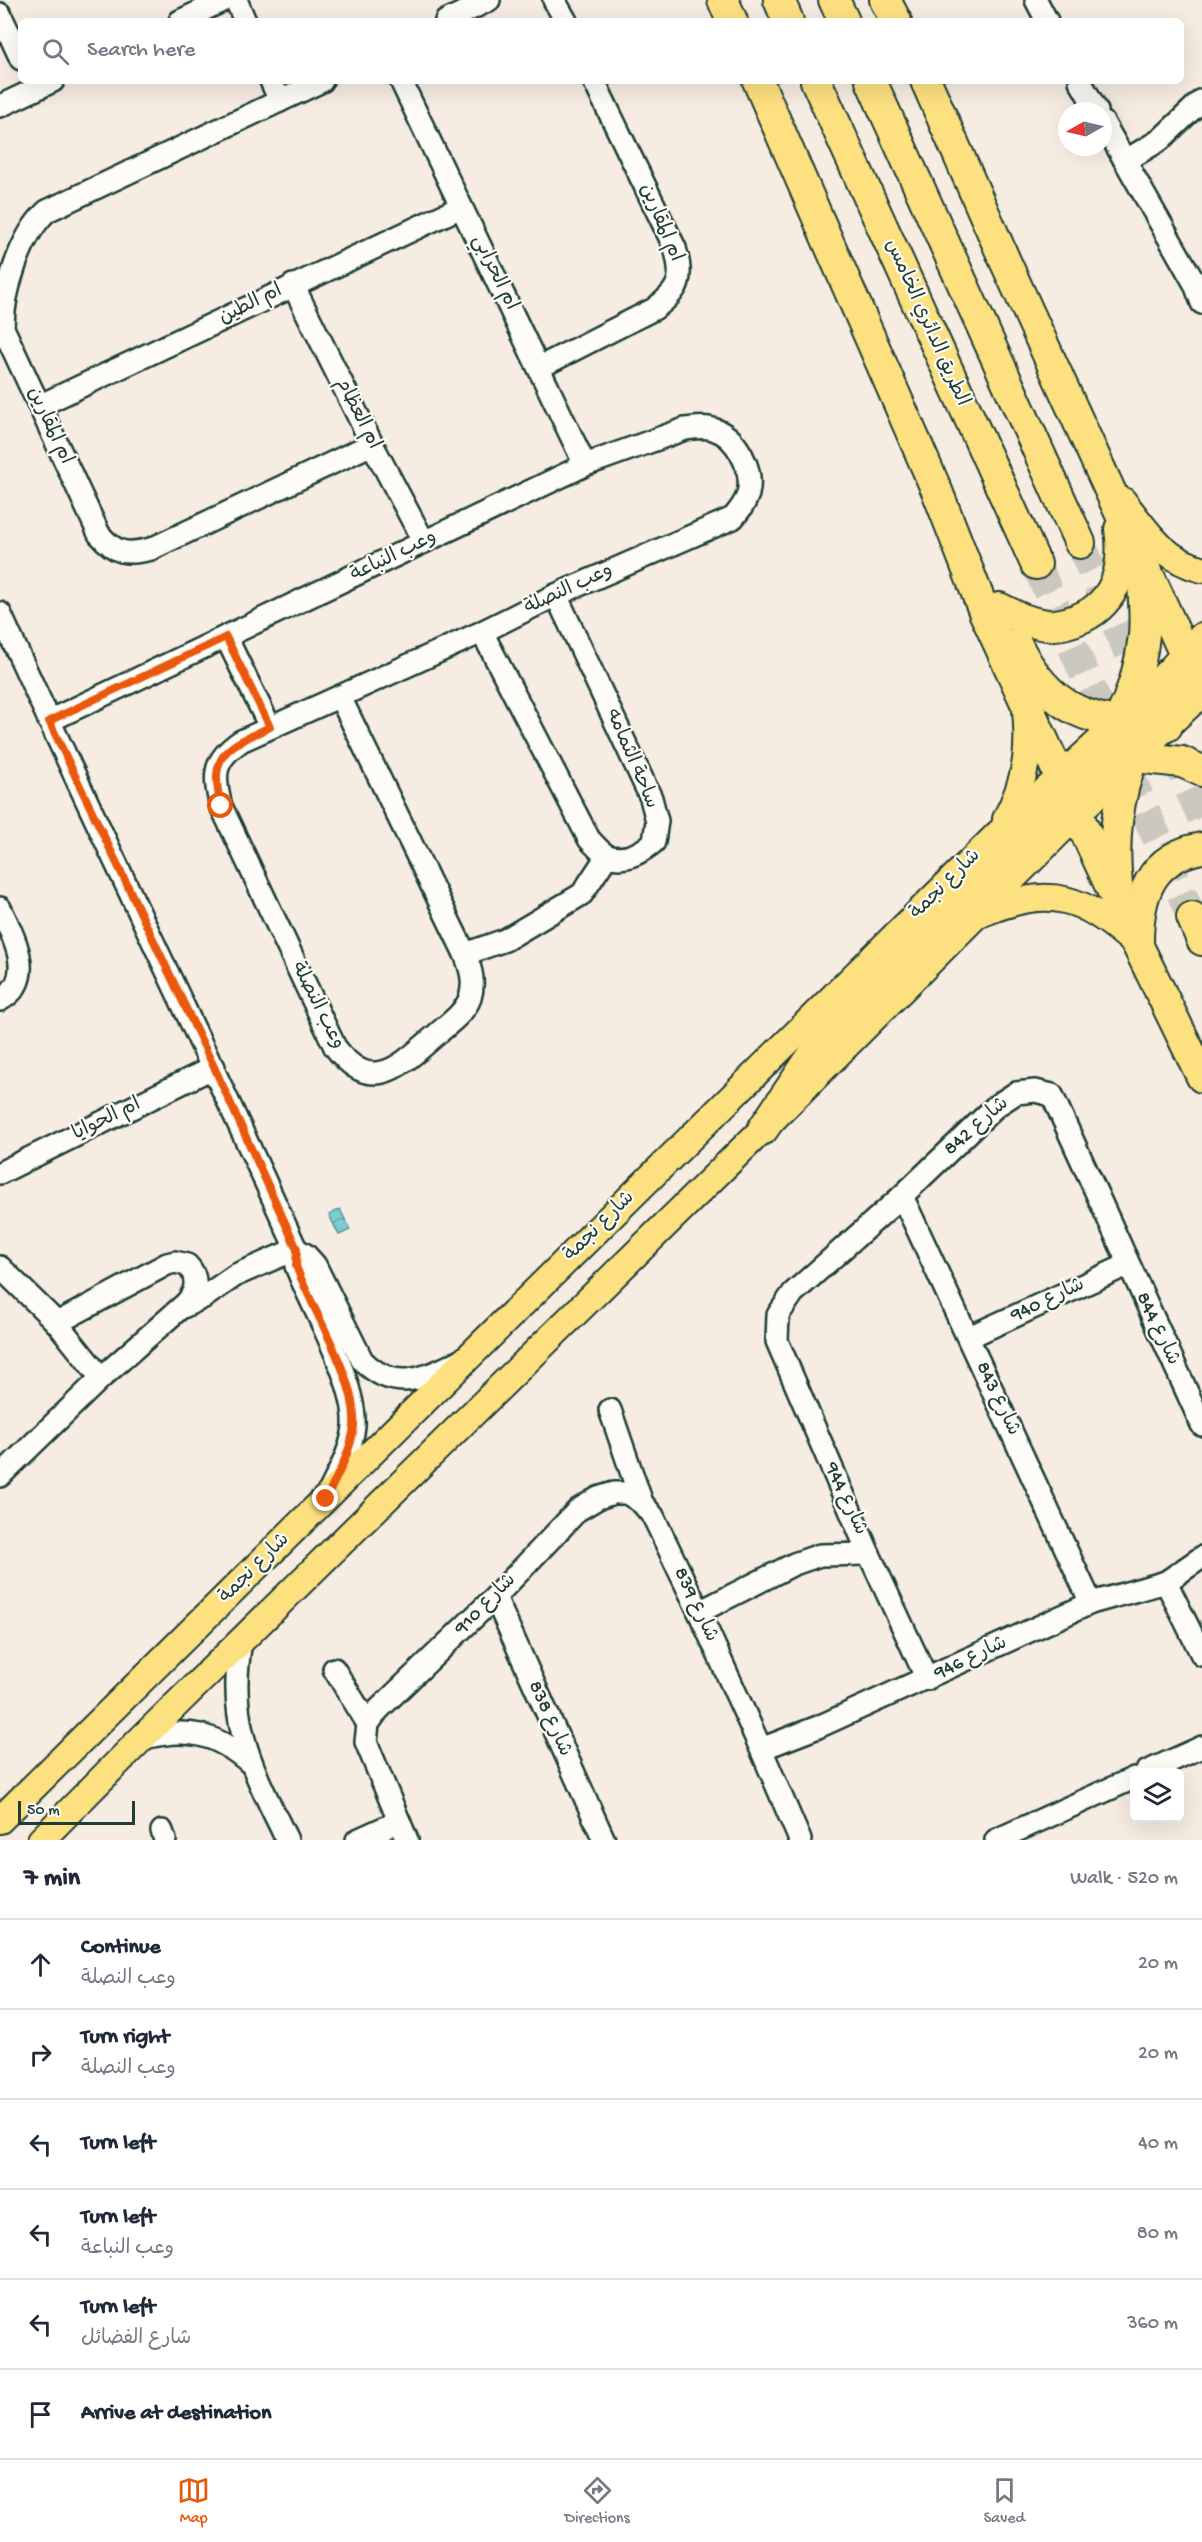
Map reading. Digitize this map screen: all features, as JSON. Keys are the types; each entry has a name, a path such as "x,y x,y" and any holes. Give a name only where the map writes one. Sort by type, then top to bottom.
{"highway":[{"path":"723,0 731,18"},
{"path":"779,0 787,18"},
{"path":"834,0 843,18"},
{"path":"885,0 896,18"},
{"path":"891,0 897,18"},
{"path":"759,84 938,491 985,614 1025,704 1202,1077"},
{"name":"الطريق الدائري الخامس","path":"817,84 1036,564"},
{"path":"872,84 1080,543"},
{"path":"927,84 1141,561 1197,668 1168,698 1157,726 1135,756 1119,798 1115,822 1115,874 1118,902"},
{"path":"938,491 1036,678 1052,694 1079,712 1118,724 1157,726"},
{"path":"999,608 1018,618 1050,625 1070,623 1101,606 1113,590 1120,573 1123,550 1117,508"},
{"path":"762,1129 830,1032 1069,795 1094,754 1118,724 1139,664 1144,634 1141,561"},
{"path":"1094,754 1182,762 1202,771"},
{"path":"1138,946 1138,918 1143,894 1154,874 1169,859 1186,851 1202,848"}],"main road":[{"path":"1103,475 1164,552 1179,561 1202,569"},
{"path":"1118,724 1197,668"},
{"path":"999,833 1023,780 1028,745 1025,704"},
{"name":"شارع نجمة","path":"0,1820 999,833 1135,756"},
{"name":"شارع نجمة","path":"41,1840 976,915 1069,795"},
{"path":"976,915 1024,899 1065,899 1096,912 1138,946"}],"street":[{"path":"186,18 224,0"},
{"path":"236,0 244,18"},
{"path":"452,18 489,0"},
{"path":"554,0 564,18"},
{"path":"1036,0 1045,18"},
{"path":"0,14 18,53"},
{"path":"0,106 40,84"},
{"path":"272,84 280,102"},
{"name":"ام المقارين","path":"316,84 47,211 28,233 3,305 3,327 99,534 109,546 120,552 135,553 151,549 372,444"},
{"name":"ام الحرابي","path":"402,84 585,465"},
{"name":"ام المقارين","path":"540,367 654,309 670,297 679,284 680,266 675,248 595,84"},
{"path":"1082,84 1092,102"},
{"path":"1125,161 1160,140 1202,100"},
{"path":"1112,138 1200,292"},
{"name":"ام الطين","path":"41,405 461,207"},
{"name":"ام العظام","path":"293,285 372,444 424,542"},
{"name":"وعب النباعة","path":"49,721 585,465 685,429 700,427 723,433 740,451"},
{"name":"وعب النصلة","path":"339,697 465,954 473,982 465,1009 393,1069 376,1074 360,1070 346,1062 335,1047 221,806 215,784 217,767 226,751 270,727 482,632 556,595 733,518 743,506 749,486 740,451"},
{"name":"ساحة الثمامه","path":"556,595 651,798 657,821 654,842 641,853 624,857 607,856"},
{"path":"0,613 214,1067 297,1249 296,1266 343,1374 353,1411 354,1424 351,1442 326,1499"},
{"path":"465,954 505,940 582,894 607,856 589,839 482,632"},
{"path":"226,637 270,727"},
{"path":"0,908 21,958 20,975 14,988 0,1000"},
{"name":"ام الحوايا","path":"0,1173 214,1067"},
{"name":"شارع 842","path":"778,1315 793,1293 902,1196 996,1106 1016,1093 1035,1091 1052,1095 1127,1265"},
{"name":"شارع 843","path":"902,1196 1091,1603"},
{"path":"297,1249 315,1265 362,1360 374,1372 387,1379 403,1380 439,1371 468,1357"},
{"path":"180,1309 204,1297 236,1275 297,1249"},
{"path":"0,1476 101,1378 180,1309 192,1296 195,1278 187,1265 175,1262 57,1323"},
{"name":"شارع 940","path":"969,1337 1127,1265"},
{"name":"شارع 844","path":"1127,1265 1202,1425"},
{"path":"0,1267 57,1323 101,1378"},
{"name":"شارع 944","path":"778,1315 777,1341 869,1554 927,1679"},
{"name":"شارع 839","path":"609,1410 635,1498 653,1516 760,1749"},
{"name":"شارع 910","path":"367,1733 378,1710 495,1597 578,1510 598,1498 614,1493 635,1498"},
{"path":"699,1612 794,1564 811,1558 820,1555 869,1554"},
{"name":"شارع 946","path":"760,1749 802,1734 927,1679 1091,1603 1166,1582 1202,1557"},
{"path":"1166,1582 1202,1655"},
{"name":"شارع 838","path":"495,1597 597,1838"},
{"path":"241,1642 236,1682 237,1714 250,1763 286,1840"},
{"path":"334,1669 367,1733 407,1840"},
{"path":"141,1739 165,1732 190,1732 214,1738 234,1748 250,1763"},
{"path":"1157,1768 1202,1747"},
{"path":"760,1749 800,1840"},
{"path":"996,1840 1130,1780"},
{"path":"357,1840 399,1821"}],"water":[{"path":"340,1209 350,1230 339,1235 329,1215"}],"tunnel":[{"path":"1080,543 1202,817"},
{"path":"1036,564 1192,917"}],"route":[{"path":"221,806 215,784 217,767 226,751 270,727 226,637 49,721 214,1067 297,1249 294,1260 296,1266 351,1396 354,1424 351,1442 326,1499"}]}
